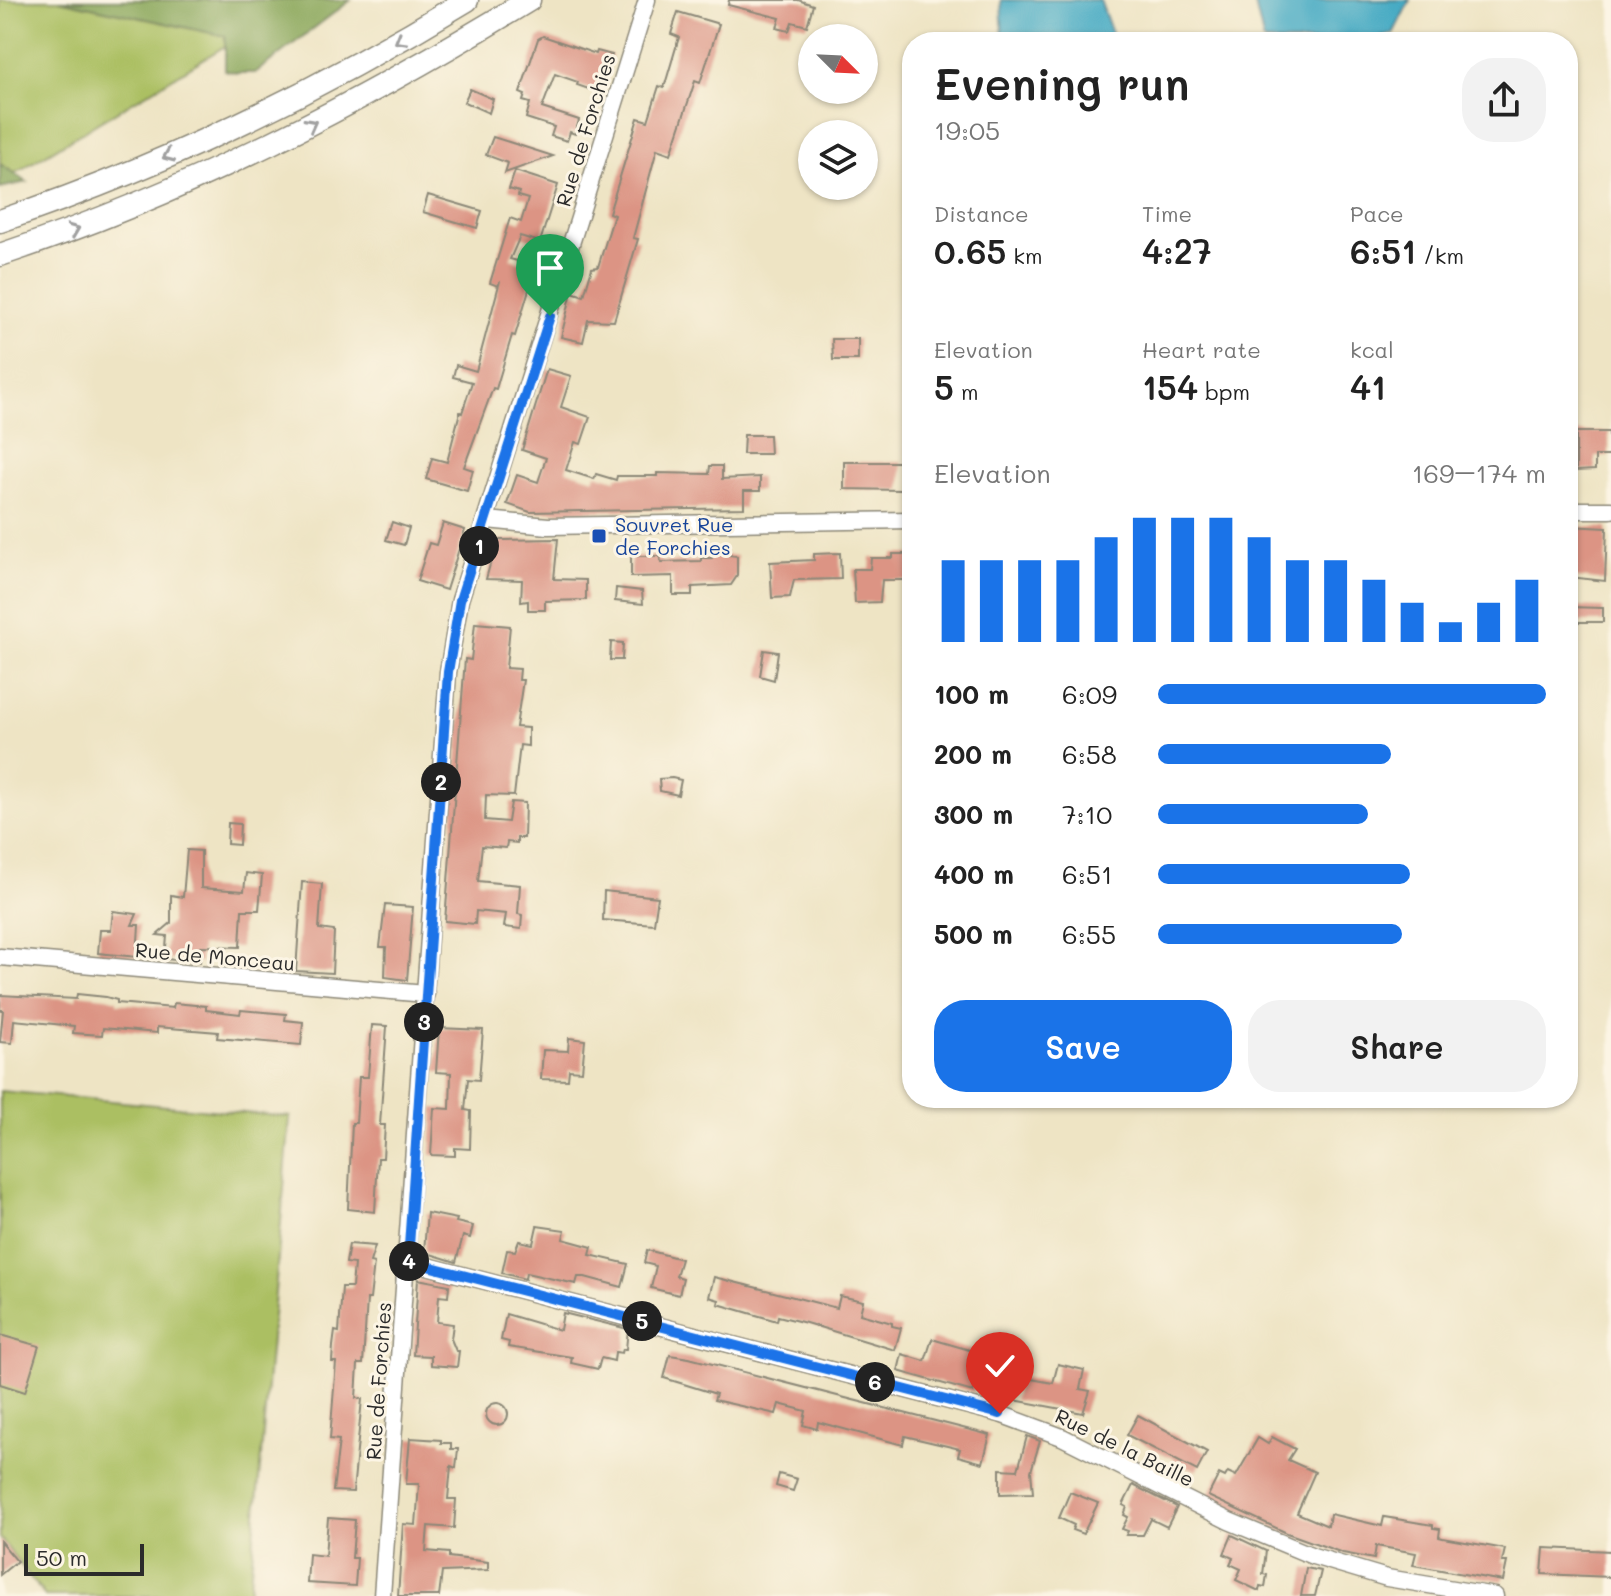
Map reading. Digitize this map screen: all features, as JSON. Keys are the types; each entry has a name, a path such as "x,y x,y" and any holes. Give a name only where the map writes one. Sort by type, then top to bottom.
{"main road":[{"path":"0,221 126,174 202,141 360,64 467,0"},
{"path":"0,255 141,203 263,148 378,89 529,0"}],"street":[{"name":"Rue de Forchies","path":"382,1596 448,672 460,600 647,0"},
{"path":"1578,510 1611,510"},
{"path":"487,520 548,526 902,520"},
{"name":"Rue de Monceau","path":"0,957 426,994"},
{"name":"Rue de la Baille","path":"408,1261 1000,1414 1062,1437 1229,1521 1313,1556 1387,1578 1495,1596"}],"green space":[{"path":"0,0 59,0 226,36 225,46 15,173 0,164"},
{"path":"59,0 351,0 255,73 237,73 225,70 225,36"},
{"path":"0,164 27,182 0,188"},
{"path":"0,1091 290,1117 249,1596 45,1596 0,1538"}],"water":[{"path":"1001,0 1100,0 1111,32 1003,32"},
{"path":"1254,0 1410,0 1394,32 1262,32"}],"building":[{"path":"729,0 798,0 813,5 808,24 792,22 789,31 777,28 780,18 728,5"},
{"path":"678,12 719,24 700,83 695,81 671,154 657,149 633,238 638,239 614,321 588,320 583,342 561,337 572,292 584,296 592,268 598,267 614,215 609,213 638,118 648,121 659,86 664,88 679,37 671,34"},
{"path":"543,36 596,54 597,51 612,55 600,93 555,74 542,108 579,120 575,134 570,132 567,141 551,136 554,127 526,118 530,103 523,101 525,95 520,93 538,39"},
{"path":"470,89 493,99 489,113 464,102"},
{"path":"493,137 553,156 505,173 508,163 486,155"},
{"path":"515,171 558,185 540,242 520,236 510,259 536,266 515,336 512,335 496,389 493,388 464,467 473,470 467,491 426,479 432,458 447,462 460,412 472,382 453,377 456,365 476,371 500,281 498,286 490,283 510,218 521,222 528,199 509,189"},
{"path":"428,195 482,211 477,228 423,212"},
{"path":"832,339 858,339 858,360 833,360"},
{"path":"547,369 571,376 561,407 590,417 581,444 575,442 566,470 594,479 596,474 616,480 617,476 657,476 657,473 709,474 710,466 722,466 722,479 760,477 760,491 744,491 744,508 530,512 507,504 517,475 538,482 546,458 522,450"},
{"path":"1578,432 1609,432 1609,456 1595,456 1595,470 1578,471"},
{"path":"744,435 769,435 770,454 743,454"},
{"path":"844,462 902,462 901,490 844,489"},
{"path":"392,522 409,528 404,545 386,540"},
{"path":"443,523 465,530 446,590 417,581 429,543 436,545"},
{"path":"1578,527 1607,528 1605,581 1578,578"},
{"path":"558,539 554,579 586,580 586,600 545,601 545,610 528,610 528,601 521,602 522,580 486,579 496,543 500,540"},
{"path":"713,553 737,556 737,576 731,585 692,587 692,595 673,595 673,576 631,577 631,556 660,556 661,562 701,561 701,558 712,558"},
{"path":"840,553 841,579 794,580 790,597 772,598 770,562 814,560 814,554"},
{"path":"893,554 902,554 902,580 882,580 880,602 855,603 853,569 870,569 871,558 893,558"},
{"path":"616,588 642,591 643,604 615,601"},
{"path":"1578,607 1603,608 1603,622 1578,622"},
{"path":"475,623 510,626 506,668 520,669 519,680 523,680 516,727 528,728 528,746 520,745 514,796 486,795 485,820 508,822 511,802 525,803 524,838 517,838 517,843 507,842 506,848 482,846 478,881 520,885 518,914 522,915 521,929 504,927 506,914 476,911 475,924 445,921 465,659 471,660"},
{"path":"611,642 623,643 622,660 610,660"},
{"path":"764,650 778,652 774,680 760,676"},
{"path":"659,779 681,780 678,795 660,791"},
{"path":"228,823 240,824 239,845 227,844"},
{"path":"187,850 201,851 201,888 244,891 246,873 262,875 259,910 242,910 240,947 201,946 200,962 165,959 167,936 157,935 171,923 171,895 183,897"},
{"path":"302,882 322,884 319,929 334,931 332,973 296,971"},
{"path":"604,891 658,897 654,924 603,920"},
{"path":"385,905 413,907 407,980 385,977 386,947 380,947"},
{"path":"113,911 137,914 132,925 139,925 137,957 98,953 100,930 111,930"},
{"path":"77,994 106,997 117,1000 117,1003 173,1008 174,1003 240,1014 241,1010 286,1014 285,1020 303,1022 301,1045 217,1038 218,1032 157,1027 157,1033 103,1028 102,1035 73,1033 74,1026 14,1020 12,1043 0,1042 3,1010 0,1010 0,995 76,999"},
{"path":"372,1025 387,1026 380,1125 385,1125 383,1158 378,1158 375,1212 348,1209 352,1123 356,1123 359,1077 368,1077"},
{"path":"439,1028 483,1030 479,1080 468,1079 465,1110 471,1111 470,1149 455,1148 455,1156 431,1155 434,1108 450,1109 451,1073 436,1072"},
{"path":"569,1038 585,1040 582,1071 569,1070 568,1080 541,1079 543,1050 568,1051"},
{"path":"427,1213 473,1226 470,1238 463,1236 456,1262 424,1252"},
{"path":"537,1226 565,1230 563,1239 592,1247 590,1255 628,1264 622,1287 585,1277 578,1277 576,1284 526,1273 525,1279 502,1273 507,1250 515,1251 519,1241 533,1244"},
{"path":"349,1244 375,1246 370,1262 374,1263 370,1299 367,1299 363,1364 358,1364 356,1398 362,1399 353,1492 333,1491 339,1440 330,1439 336,1362 332,1362 335,1331 339,1332 342,1287 352,1287 354,1264 346,1263"},
{"path":"647,1250 681,1259 676,1276 683,1278 679,1295 651,1288 656,1266 644,1263"},
{"path":"714,1277 837,1308 840,1296 863,1301 860,1314 901,1328 895,1350 806,1323 778,1316 777,1321 718,1304 719,1300 709,1297"},
{"path":"418,1279 449,1285 448,1297 439,1296 437,1322 453,1324 451,1339 456,1351 459,1351 457,1367 431,1365 431,1356 413,1355"},
{"path":"563,1313 628,1329 626,1349 622,1353 615,1352 614,1361 601,1358 598,1369 571,1363 572,1357 508,1347 509,1342 501,1340 506,1314 560,1330"},
{"path":"0,1335 39,1346 25,1392 0,1384"},
{"path":"932,1339 983,1354 973,1392 898,1371 902,1354 925,1361"},
{"path":"670,1355 990,1435 983,1463 958,1456 960,1449 905,1436 903,1445 818,1422 817,1429 803,1425 806,1411 779,1404 776,1414 714,1400 716,1394 664,1378"},
{"path":"1058,1364 1084,1370 1080,1389 1090,1391 1083,1413 1014,1400 1020,1377 1053,1383"},
{"path":"497,1403 505,1406 508,1414 505,1422 497,1425 489,1422 486,1414 489,1406"},
{"path":"1138,1415 1207,1452 1197,1471 1127,1435"},
{"path":"1027,1436 1040,1441 1031,1471 1033,1493 1000,1494 1000,1469 1018,1470"},
{"path":"1272,1437 1295,1449 1288,1460 1315,1472 1297,1513 1328,1526 1330,1514 1382,1526 1384,1517 1433,1525 1433,1528 1440,1529 1439,1537 1505,1549 1502,1562 1507,1562 1503,1581 1413,1565 1416,1553 1376,1546 1374,1559 1343,1553 1287,1533 1208,1496 1219,1474 1225,1477 1228,1472 1236,1476 1258,1438 1268,1444"},
{"path":"410,1438 441,1440 441,1443 451,1443 451,1449 458,1449 456,1468 451,1466 448,1499 456,1499 454,1528 428,1526 426,1551 488,1562 488,1570 442,1572 439,1596 398,1596 403,1524 416,1525 419,1484 406,1484"},
{"path":"779,1474 797,1479 793,1491 776,1486"},
{"path":"1133,1485 1177,1507 1167,1527 1151,1519 1143,1535 1126,1535 1128,1531 1122,1529 1128,1517 1124,1515 1127,1507 1123,1505"},
{"path":"1070,1492 1098,1503 1083,1534 1072,1530 1074,1525 1059,1518"},
{"path":"328,1518 355,1520 352,1558 357,1558 355,1586 307,1583 309,1554 325,1556"},
{"path":"1232,1535 1266,1551 1265,1587 1260,1586 1259,1591 1236,1580 1241,1569 1230,1564 1233,1558 1224,1554"},
{"path":"0,1541 17,1561 0,1575"},
{"path":"1544,1548 1611,1551 1611,1577 1542,1574"},
{"path":"1306,1568 1321,1571 1315,1596 1301,1596"}],"place":[{"name":"Souvret Rue de Forchies","path":"599,536"}],"route":[{"path":"550,316 460,600 448,672 408,1261 1000,1414"}]}
